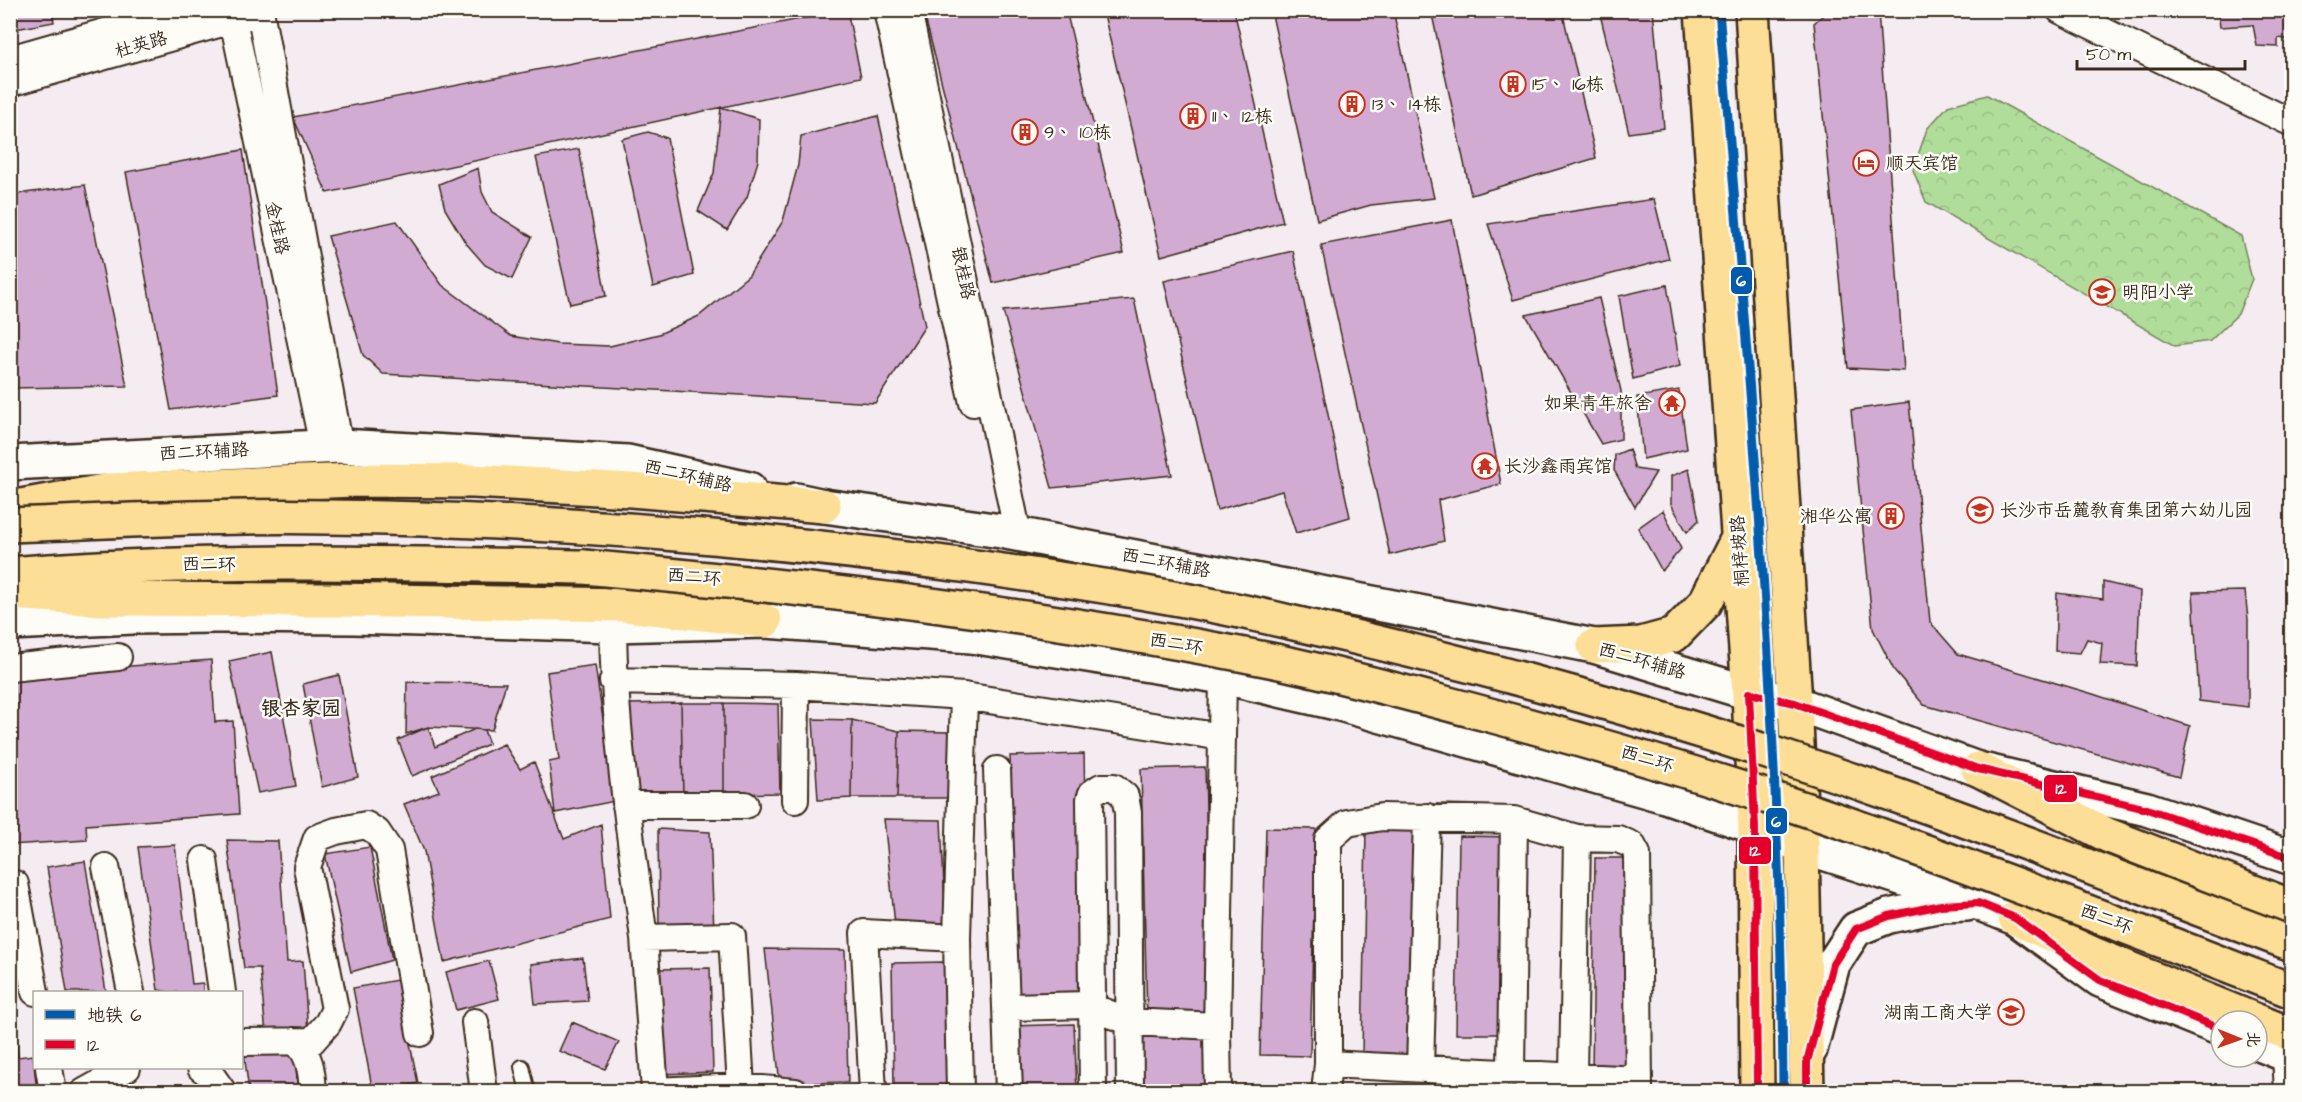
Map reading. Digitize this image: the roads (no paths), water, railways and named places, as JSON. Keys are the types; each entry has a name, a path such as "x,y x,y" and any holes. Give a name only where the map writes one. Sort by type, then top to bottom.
{"main road":[{"name":"桐梓坡路","path":"1702,10 1749,693 1755,827 1757,1092"},
{"path":"1752,10 1795,703 1802,846 1807,1077"},
{"path":"10,508 110,490 354,480 474,481 631,490 824,506"},
{"path":"10,525 186,518 327,516 588,527 835,548 1160,595 1285,621 1462,664 1761,750 1914,802 2292,944"},
{"path":"1594,646 1641,644 1674,635 1706,603 1739,534"},
{"name":"西二环","path":"10,574 176,564 367,563 584,567 839,592 1118,633 1272,661 1428,699 1615,749 1702,776 1861,828 2097,915 2292,991"},
{"path":"10,593 102,599 332,600 765,621"},
{"path":"1978,769 2107,835 2292,907"},
{"path":"2014,918 2093,954 2228,1009"},
{"path":"2269,1034 2282,1048"}],"street":[{"name":"杜英路","path":"10,59 182,10"},
{"name":"银桂路","path":"887,10 1009,533"},
{"name":"银桂路","path":"908,10 1009,533"},
{"path":"2060,10 2292,123"},
{"name":"杜英路","path":"10,82 232,15 264,11"},
{"name":"金桂路","path":"264,11 331,446"},
{"name":"金桂路","path":"232,15 331,446"},
{"name":"西二环辅路","path":"10,463 331,446 628,462 824,506 1009,533 1594,646 1749,693 1795,703 1978,769 2147,809 2292,858"},
{"path":"10,623 133,617 619,615 613,681 626,805 644,938 655,1091 741,1089 795,1092"},
{"path":"765,621 971,636 1223,677 1340,704 1642,789 1755,827 1802,846 1978,903 2014,918 2100,980 2209,1024"},
{"path":"10,668 118,657"},
{"path":"1218,1092 1223,677"},
{"path":"613,681 796,685 963,696 1222,737"},
{"path":"795,800 796,685"},
{"path":"960,1092 957,938 963,696"},
{"path":"997,770 1009,1092"},
{"path":"1093,1092 1090,799 1092,793 1101,787 1114,787 1125,796 1128,813 1130,1092"},
{"path":"626,805 745,805"},
{"path":"1325,1092 1328,1064 1328,840 1347,823 1382,816 1514,820 1577,838 1618,839 1632,845 1637,854 1638,1086 1497,1079 1420,1068 1328,1064"},
{"path":"1420,1068 1426,817"},
{"path":"1497,1079 1514,820"},
{"path":"243,1042 312,1041 328,1023 335,1009 306,867 317,838 336,831 366,825 377,832 389,850 420,1033"},
{"path":"1565,1081 1577,838"},
{"path":"204,860 222,991"},
{"path":"106,867 131,991"},
{"path":"15,884 35,991"},
{"path":"1807,1077 1833,964 1856,928 1889,916 1941,905 1978,903"},
{"path":"873,1092 864,933 957,938"},
{"path":"644,938 732,936 741,1089"},
{"path":"1006,1007 1087,1005 1130,1022 1217,1026"},
{"path":"475,1022 484,1092"},
{"path":"295,1041 302,1047 312,1070 313,1092"},
{"path":"2282,1048 2288,1092"},
{"path":"49,1069 53,1092"},
{"path":"84,1092 125,1069"},
{"path":"202,1069 211,1075 223,1092"}],"lane":[{"path":"522,1067 528,1092"}],"metro line":[{"name":"6","path":"1719,10 1752,415 1770,685 1781,956 1783,1092"}],"place":[{"name":"15、 16栋","path":"1513,84"},
{"name":"13、 14栋","path":"1352,104"},
{"name":"11、 12栋","path":"1193,116"},
{"name":"9、 10栋","path":"1025,132"},
{"name":"顺天宾馆","path":"1866,163"},
{"name":"明阳小学","path":"2102,292"},
{"name":"如果青年旅舍","path":"1672,403"},
{"name":"长沙鑫雨宾馆","path":"1485,466"},
{"name":"长沙市岳麓教育集团第六幼儿园","path":"1980,510"},
{"name":"湘华公寓","path":"1891,516"},
{"name":"湖南工商大学","path":"2011,1012"}],"district":[{"name":"银杏家园","path":"301,709"}]}
